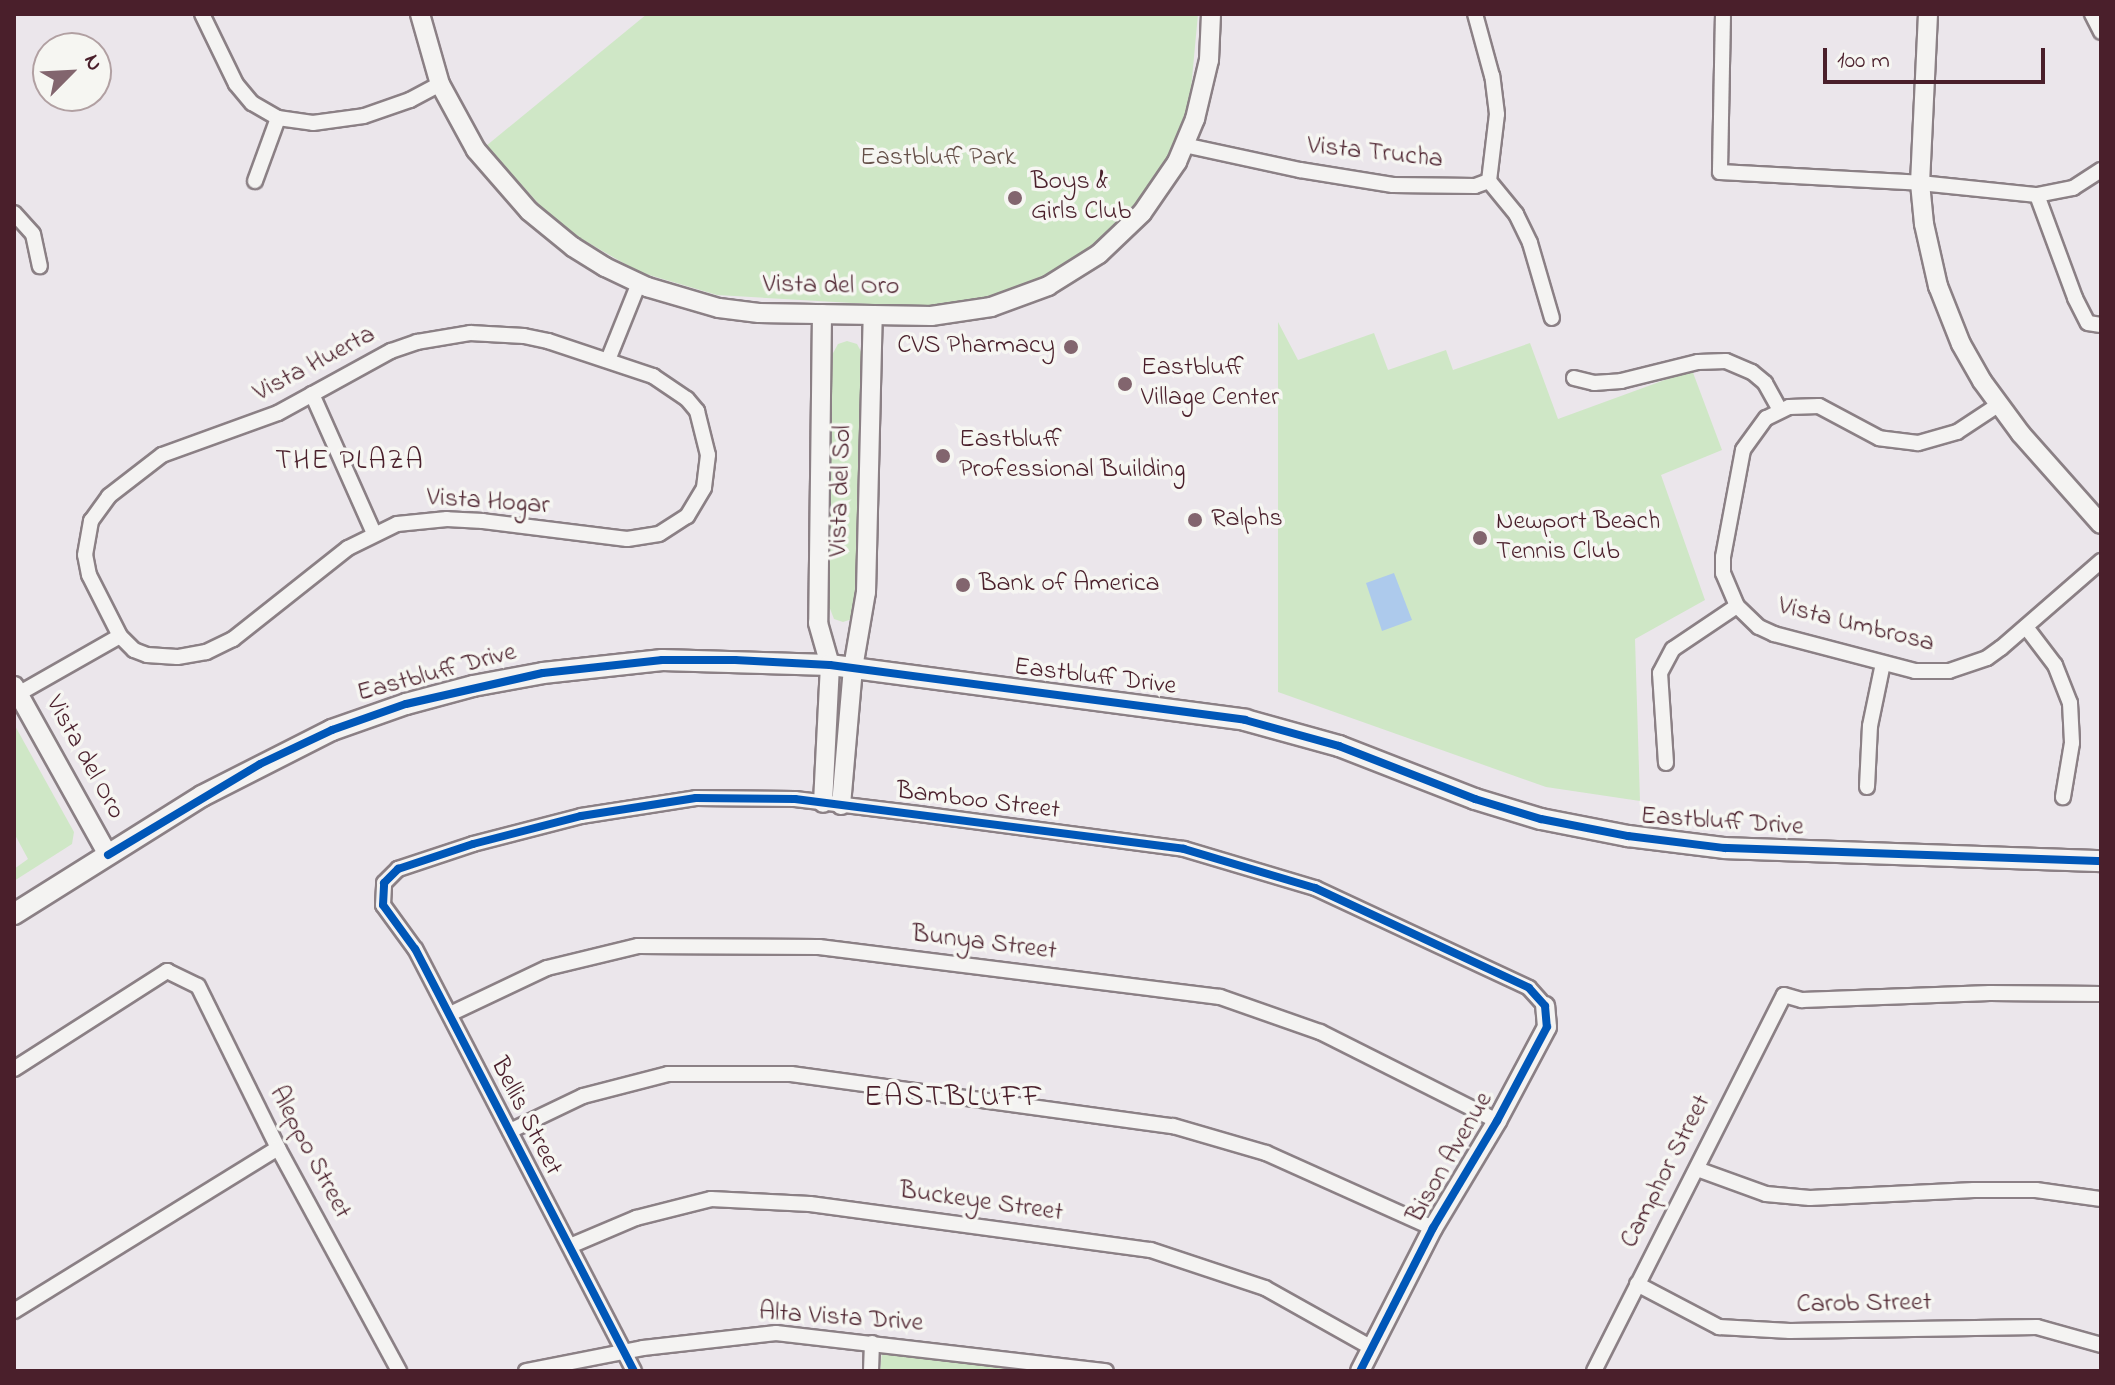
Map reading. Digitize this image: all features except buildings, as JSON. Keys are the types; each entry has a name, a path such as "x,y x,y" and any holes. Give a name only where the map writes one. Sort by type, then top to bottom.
{"main road":[{"name":"Eastbluff Drive","path":"14,914 202,796 318,737 406,704 473,686 558,671 662,660 830,665 1245,720 1339,746 1515,811 1628,836 1725,848 2101,861"}],"street":[{"path":"202,14 236,84 252,103 278,118 311,124 355,118 396,106 440,84"},
{"name":"Vista del Oro","path":"420,14 440,84 476,150 529,211 573,247 639,283 719,308 873,315 961,313 1020,298 1048,286 1099,254 1122,234 1161,187 1184,145 1203,90 1211,14"},
{"path":"1475,14 1492,76 1497,114 1489,181 1516,214 1530,243 1552,318"},
{"path":"1723,14 1720,172 1920,183 2037,195 2073,188 2101,170"},
{"path":"1928,14 1920,183 1924,224 1938,286 1961,344 1998,405 2101,524"},
{"path":"2092,14 2101,32"},
{"path":"255,181 278,118"},
{"name":"Vista Trucha","path":"1184,145 1300,170 1393,185 1475,186 1489,181"},
{"path":"2037,195 2075,298 2088,323 2101,325"},
{"path":"14,213 33,234 40,266"},
{"path":"608,360 639,283"},
{"name":"Vista del Sol","path":"822,314 818,623 830,665 832,804"},
{"name":"Vista del Sol","path":"832,804 866,592 873,315"},
{"name":"Vista Huerta","path":"120,636 89,575 85,555 85,539 99,507 142,467 162,455 252,425 391,351 417,342 470,333 524,336 653,376 674,388 697,411"},
{"path":"1574,378 1594,383 1621,381 1698,362 1726,361 1752,372 1765,383 1780,410"},
{"path":"312,394 374,533"},
{"path":"1666,763 1660,673 1673,649 1737,606 1723,573 1723,557 1743,450 1756,427 1780,410 1802,405 1819,406 1879,438 1918,443 1957,432 1998,405"},
{"name":"Vista Hogar","path":"120,636 134,650 147,655 177,657 206,652 233,639 348,548 397,524 447,519 627,539 659,534 687,516 704,488 708,455 697,411"},
{"name":"Vista Umbrosa","path":"1737,606 1759,627 1774,634 1883,663 1932,672 1966,667 1987,658 2101,561"},
{"path":"2026,627 2055,665 2070,703 2072,743 2063,797"},
{"path":"16,690 120,636"},
{"path":"1867,787 1870,726 1883,663"},
{"name":"Vista del Oro","path":"16,690 108,855"},
{"name":"Bamboo Street","path":"384,883 398,869 473,844 581,816 696,798 795,799 1184,849 1315,888 1529,988 1545,1006"},
{"name":"Bellis Street","path":"384,883 383,905 415,949 634,1371"},
{"name":"Bunya Street","path":"450,1014 547,968 638,946 819,947 1220,997 1320,1032 1497,1121"},
{"name":"Aleppo Street","path":"14,1069 167,971 198,986 278,1148 399,1371"},
{"name":"Camphor Street","path":"1594,1371 1784,995 1802,1000 1990,993 2101,994"},
{"name":"Bison Avenue","path":"1360,1371 1433,1228 1497,1121 1547,1027 1545,1006"},
{"path":"510,1131 583,1096 668,1074 791,1074 1173,1126 1266,1153 1433,1228"},
{"path":"14,1311 278,1148"},
{"path":"1697,1169 1766,1194 1810,1198 2036,1190 2101,1199"},
{"name":"Buckeye Street","path":"570,1246 636,1218 711,1199 810,1204 1151,1250 1265,1288 1372,1348"},
{"name":"Carob Street","path":"1637,1284 1719,1327 1790,1331 2037,1327 2101,1345"},
{"name":"Alta Vista Drive","path":"526,1371 624,1351 776,1333 1106,1371"},
{"path":"871,1371 872,1343"}],"green space":[{"name":"Eastbluff Park","path":"647,14 1198,14 1190,100 1170,154 1143,197 1103,239 1048,275 990,300 921,307 717,295 639,272 559,226 486,146"},
{"name":"Newport Beach Tennis Club","path":"1278,322 1298,360 1374,333 1388,370 1446,350 1453,370 1530,343 1558,419 1692,370 1722,450 1661,475 1705,600 1635,639 1640,801 1546,787 1278,692"},
{"path":"847,341 857,344 863,355 859,606 852,619 843,622 834,619 829,606 832,355 838,344"},
{"path":"14,724 74,832 72,844 14,881 14,869 28,859 14,833"},
{"path":"882,1353 1066,1371 880,1371"}],"water":[{"path":"1394,573 1412,620 1382,631 1366,583"}],"cycle path":[{"path":"108,855 260,764 332,730 406,704 543,673 662,660 735,660 830,665 1245,720 1339,746 1475,799 1541,819 1628,836 1725,848 2101,861"},
{"path":"634,1371 415,949 383,905 384,883 398,869 473,844 581,816 696,798 795,799 1184,849 1315,888 1529,988 1545,1006 1547,1027 1497,1121 1433,1228 1360,1371"}],"place":[{"name":"Boys & Girls Club","path":"1015,198"},
{"name":"CVS Pharmacy","path":"1071,347"},
{"name":"Eastbluff Village Center","path":"1125,384"},
{"name":"Eastbluff Professional Building","path":"943,456"},
{"name":"Ralphs","path":"1195,520"},
{"name":"Newport Beach Tennis Club","path":"1480,538"},
{"name":"Bank of America","path":"963,585"}],"district":[{"name":"THE PLAZA","path":"350,462"},
{"name":"EASTBLUFF","path":"954,1098"}]}
